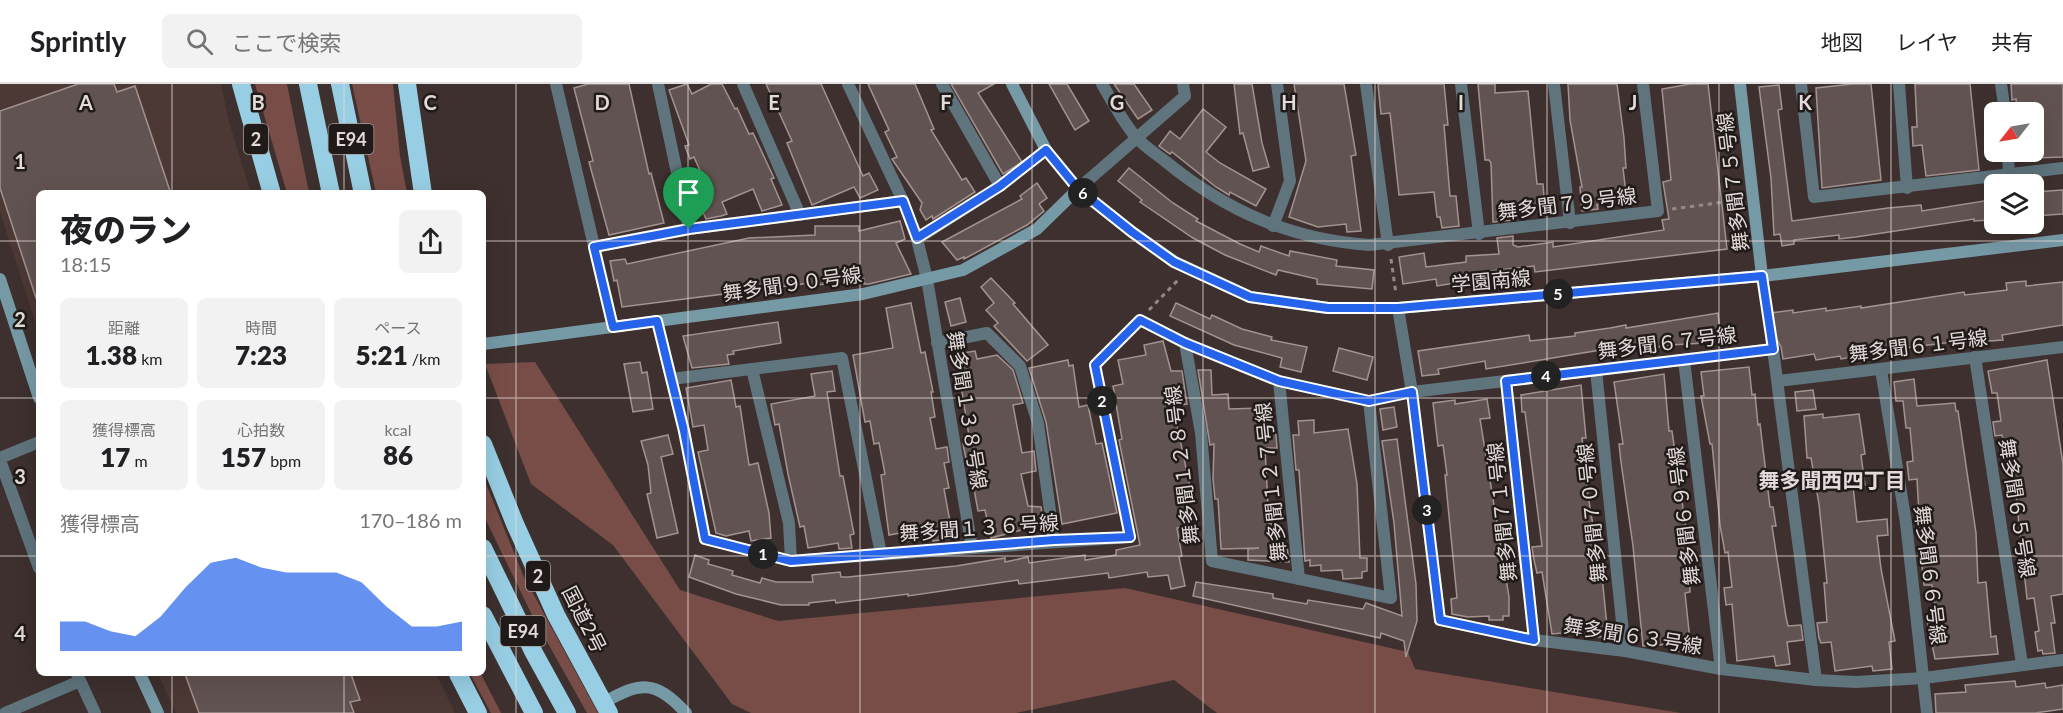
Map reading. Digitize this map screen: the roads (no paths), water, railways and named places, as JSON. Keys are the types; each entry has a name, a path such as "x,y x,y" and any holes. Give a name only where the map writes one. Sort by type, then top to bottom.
{"highway":[{"name":"2","path":"241,84 271,190"},
{"name":"E94","path":"308,84 330,190"},
{"name":"E94","path":"340,84 362,190"},
{"path":"407,84 422,190"},
{"name":"国道2号","path":"486,452 515,524 556,615 606,708"},
{"name":"E94","path":"486,554 534,653 567,713"},
{"name":"E94","path":"486,621 534,713"},
{"path":"486,634 520,713"},
{"path":"459,676 478,713"}],"street":[{"path":"556,84 613,327"},
{"path":"658,84 689,229"},
{"path":"743,84 800,215"},
{"name":"舞多聞１３８号線","path":"848,84 903,201 917,238 927,279 972,548"},
{"path":"917,238 1000,186 942,84"},
{"name":"学園南線","path":"1012,84 1046,150 1078,189 1132,232 1189,269 1250,297 1328,308 1398,308 1762,276 2063,240"},
{"name":"舞多聞７９号線","path":"1102,84 1137,138 1188,182 1257,220 1273,226 1339,243 1388,244 1658,211 1643,84"},
{"path":"1078,189 1185,96 1183,84"},
{"path":"1273,226 1290,181 1277,84"},
{"path":"1366,84 1388,244"},
{"path":"1461,84 1479,234"},
{"path":"1554,84 1570,223"},
{"name":"舞多聞７５号線","path":"1740,84 1762,276"},
{"path":"1801,84 1814,197 1984,178"},
{"path":"1899,84 1907,188"},
{"path":"2001,84 2004,102"},
{"path":"2017,174 2063,168"},
{"name":"舞多聞９０号線","path":"486,344 863,294 963,270 1037,229 1078,189"},
{"path":"594,247 689,229 903,201"},
{"path":"0,279 36,389"},
{"name":"舞多聞６３号線","path":"1398,308 1412,392 1440,620 1534,640 1625,651 1721,669 1816,680 1857,682 1924,678 2063,660"},
{"name":"舞多聞１３６号線","path":"671,379 705,539 791,561 881,555 1054,540 1130,537 1095,365 1140,320 1185,343"},
{"path":"657,321 671,379 842,358 881,555"},
{"path":"937,343 987,333 1020,366 1038,423 1054,540"},
{"path":"1185,343 1279,381 1369,401"},
{"name":"舞多聞１２８号線","path":"1185,343 1201,433 1212,561 1391,598 1369,401"},
{"name":"舞多聞６１号線","path":"1778,381 2063,346"},
{"name":"舞多聞６７号線","path":"1369,401 1412,392 1773,349 1778,381"},
{"name":"舞多聞６５号線","path":"1976,357 2022,664"},
{"name":"舞多聞６９号線","path":"1684,360 1721,669"},
{"path":"752,369 789,523 791,561"},
{"name":"舞多聞７０号線","path":"1596,370 1625,651"},
{"name":"舞多聞６６号線","path":"1881,370 1906,523 1927,713"},
{"name":"舞多聞１２７号線","path":"1279,381 1299,579"},
{"name":"舞多聞７１号線","path":"1506,381 1534,640"},
{"path":"1778,381 1816,680"},
{"path":"36,443 0,459 36,560"},
{"path":"141,676 158,713"},
{"path":"0,705 4,713 79,677 95,713"},
{"path":"606,708 632,687 655,688 675,701 686,713"}],"district":[{"name":"舞多聞西四丁目","path":"1832,479"}]}
